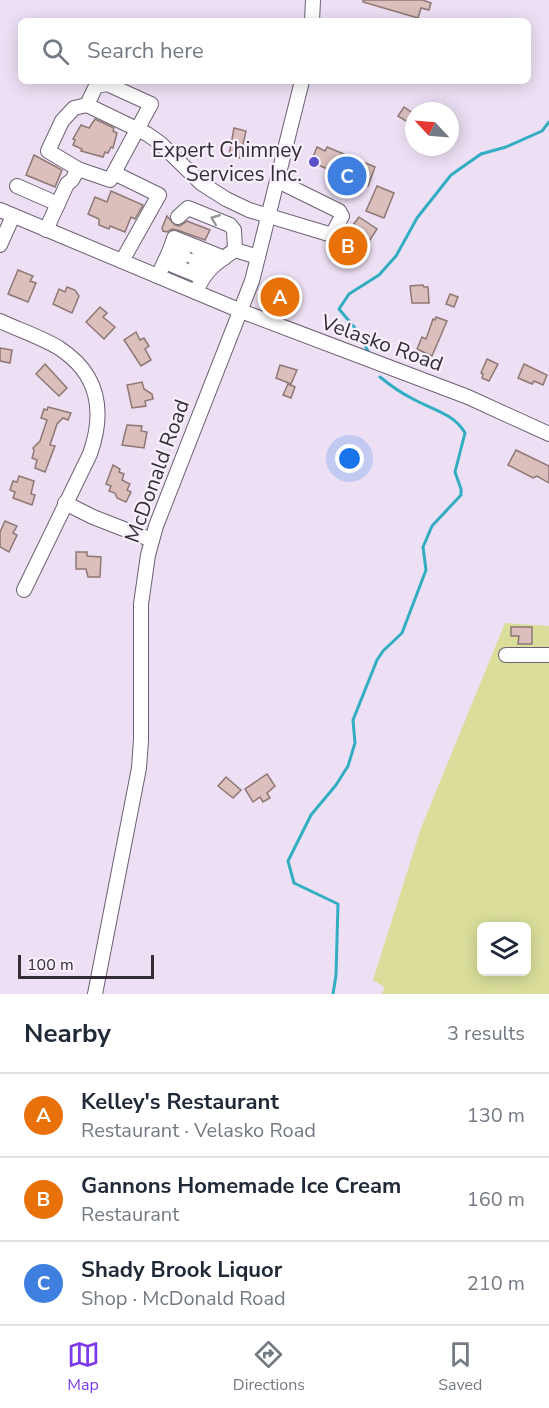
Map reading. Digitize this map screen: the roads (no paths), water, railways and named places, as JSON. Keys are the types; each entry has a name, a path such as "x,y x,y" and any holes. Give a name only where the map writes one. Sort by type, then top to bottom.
{"street":[{"path":"312,18 313,0"},
{"path":"87,105 96,87 107,84 151,104 138,129 110,180 78,169 48,151 62,121 74,108 87,105 138,129 160,143 201,183 226,199 249,210 328,235 334,232 342,216 339,211 278,181"},
{"name":"McDonald Road","path":"95,994 139,768 141,604 143,580 152,540 241,311 258,257 301,84"},
{"path":"46,230 67,184 78,169"},
{"path":"114,173 159,195 122,261"},
{"path":"17,186 58,204"},
{"path":"178,218 188,208 230,225 234,230 230,254 207,272 196,292"},
{"path":"0,245 6,213"},
{"name":"Velasko Road","path":"6,213 241,311 468,398 549,434"},
{"path":"170,246 258,257"},
{"path":"170,246 207,272"},
{"path":"170,246 207,272"},
{"path":"158,276 170,246"},
{"path":"0,321 57,347 73,358 92,386 98,404 99,419 90,454 24,590"},
{"path":"65,503 93,517 152,540"},
{"path":"506,655 549,655"}],"waterway":[{"path":"368,351 355,328 339,309 349,294 379,275 396,256 417,218 451,175 481,154 506,147 542,131 549,122"},
{"path":"333,994 336,975 338,904 294,883 288,861 311,815 336,785 348,766 355,743 353,720 377,660 402,633 426,570 423,547 432,526 461,495 455,472 465,433 461,426 449,417 404,394 380,377"}],"place":[{"name":"Expert Chimney Services Inc.","path":"314,162"},
{"name":"Shady Brook Liquor","path":"347,176"},
{"name":"Gannons Homemade Ice Cream","path":"348,246"},
{"name":"Kelley's Restaurant","path":"280,297"}]}
